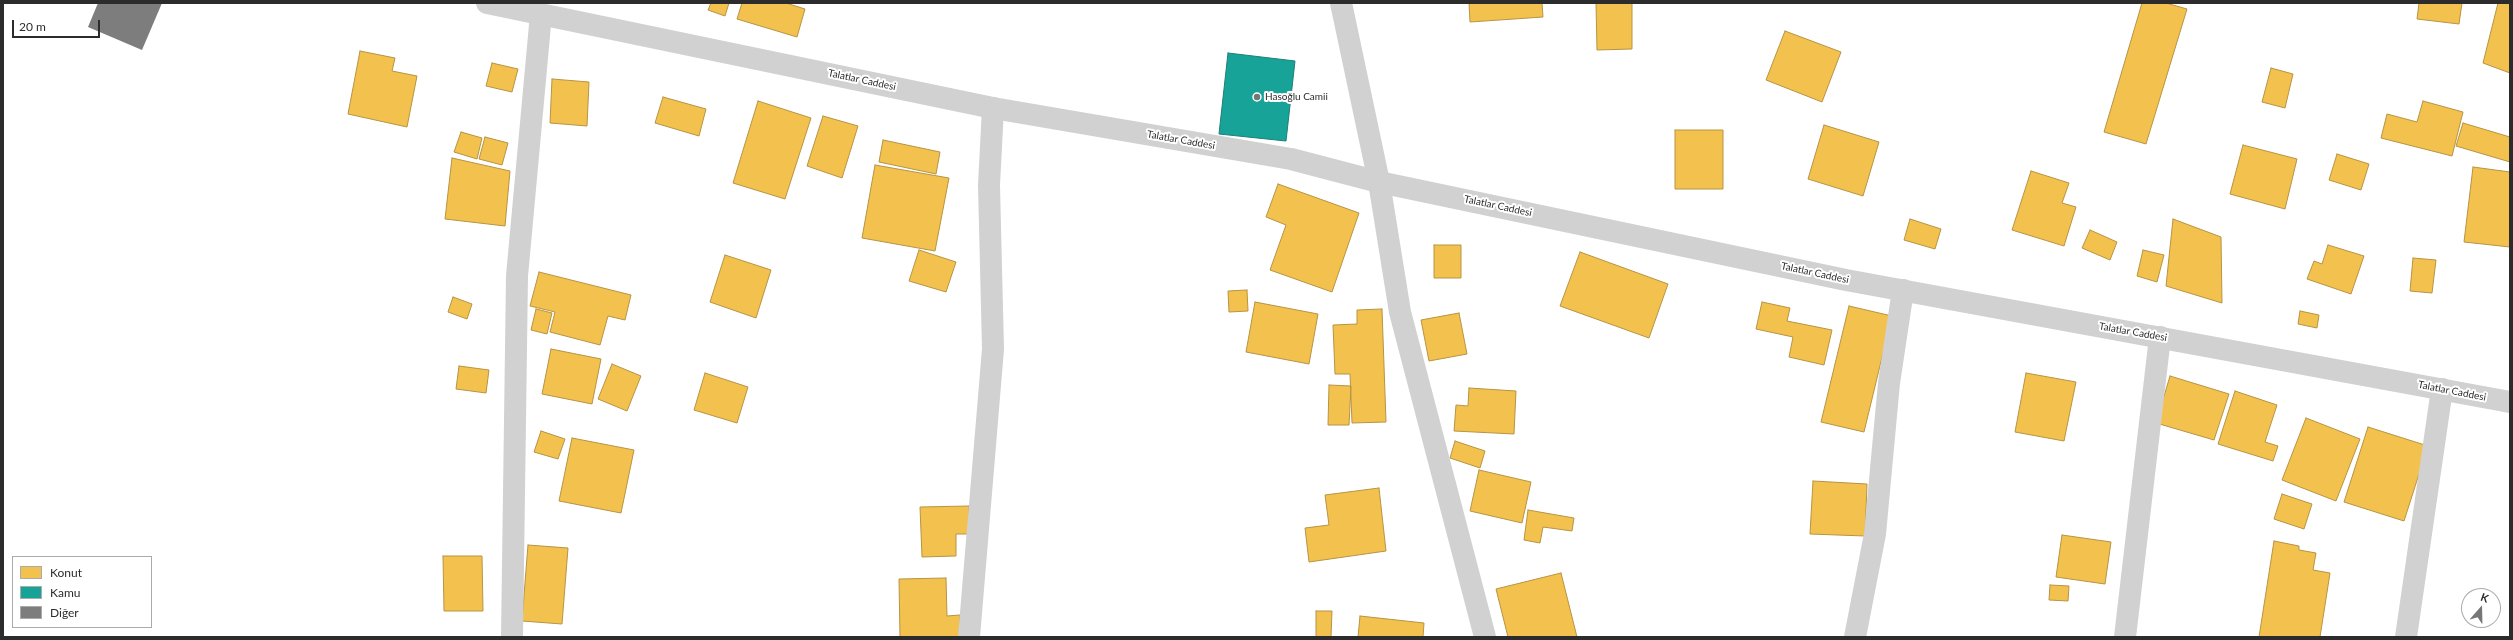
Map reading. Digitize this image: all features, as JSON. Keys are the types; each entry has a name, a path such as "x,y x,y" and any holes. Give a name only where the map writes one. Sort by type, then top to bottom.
{"street":[{"name":"Talatlar Caddesi","path":"487,3 993,108 1291,159 1379,182 1903,290 2510,402"},
{"path":"1342,3 1379,182 1400,312 1485,637"},
{"path":"512,637 517,276 541,14"},
{"path":"969,637 993,349 990,185 993,108"},
{"path":"1855,637 1875,534 1889,383 1903,290"},
{"path":"2125,637 2160,337"},
{"path":"2406,637 2442,389"}],"building: Konut":[{"path":"711,3 729,3 725,16 708,10"},
{"path":"742,3 786,3 805,9 797,37 737,19"},
{"path":"1469,3 1542,3 1543,17 1470,22"},
{"path":"1596,3 1632,3 1632,49 1597,50"},
{"path":"2142,3 2166,3 2187,9 2146,144 2104,132"},
{"path":"2419,3 2462,3 2459,24 2417,19"},
{"path":"2498,3 2510,3 2510,73 2483,63"},
{"path":"1785,31 1841,52 1822,102 1766,80"},
{"path":"360,51 395,58 392,71 417,76 407,127 348,114"},
{"path":"492,63 518,69 512,92 486,86"},
{"path":"2271,68 2293,74 2285,108 2262,102"},
{"path":"552,79 589,82 587,126 550,123"},
{"path":"663,97 706,109 699,136 655,123"},
{"path":"758,101 811,118 785,199 733,183"},
{"path":"2423,101 2463,112 2452,156 2381,138 2387,114 2417,122"},
{"path":"823,116 858,126 842,178 807,166"},
{"path":"2463,123 2510,137 2510,162 2456,146"},
{"path":"1824,125 1879,142 1863,196 1808,179"},
{"path":"1675,130 1723,130 1723,189 1675,189"},
{"path":"461,132 482,138 477,159 454,152"},
{"path":"485,137 508,143 502,165 479,159"},
{"path":"883,140 940,152 936,174 879,162"},
{"path":"2243,145 2297,159 2285,209 2230,194"},
{"path":"2337,154 2369,164 2361,190 2329,180"},
{"path":"452,158 510,171 505,226 445,219"},
{"path":"875,165 949,178 935,251 862,238"},
{"path":"2473,167 2510,172 2510,247 2464,242"},
{"path":"2031,171 2069,183 2062,203 2076,207 2064,246 2012,230"},
{"path":"1278,184 1359,213 1332,292 1270,270 1286,225 1266,217"},
{"path":"1910,219 1941,229 1935,249 1904,240"},
{"path":"2173,219 2221,237 2222,303 2166,286"},
{"path":"2090,230 2117,242 2110,260 2082,248"},
{"path":"1434,245 1461,245 1461,278 1434,278"},
{"path":"2328,245 2364,256 2351,294 2307,279 2314,261 2322,264"},
{"path":"919,250 956,262 946,292 909,281"},
{"path":"2143,250 2164,255 2157,282 2137,276"},
{"path":"1580,252 1668,284 1649,338 1560,306"},
{"path":"725,255 771,270 756,318 710,302"},
{"path":"2413,258 2436,260 2432,293 2410,291"},
{"path":"539,272 631,295 625,320 608,316 600,345 550,332 555,312 530,306"},
{"path":"1247,290 1248,311 1229,312 1228,291"},
{"path":"453,297 472,304 467,319 448,312"},
{"path":"1255,302 1318,314 1309,364 1246,352"},
{"path":"1762,302 1790,308 1787,321 1832,330 1824,365 1789,357 1793,337 1756,329"},
{"path":"1849,306 1892,316 1864,432 1821,422"},
{"path":"536,309 552,313 547,334 531,330"},
{"path":"1382,309 1386,422 1352,423 1350,374 1335,374 1333,325 1357,324 1357,310"},
{"path":"2300,311 2319,315 2317,328 2298,324"},
{"path":"1459,313 1467,354 1429,361 1421,320"},
{"path":"551,349 601,359 592,404 542,394"},
{"path":"612,364 641,376 627,411 598,399"},
{"path":"459,366 489,370 486,393 456,389"},
{"path":"705,373 748,387 737,423 694,410"},
{"path":"2026,373 2076,382 2064,441 2015,432"},
{"path":"2170,376 2229,394 2214,440 2156,423"},
{"path":"1329,385 1351,386 1349,425 1328,425"},
{"path":"1469,388 1516,391 1514,434 1454,431 1456,405 1468,406"},
{"path":"2235,391 2277,405 2265,442 2278,446 2273,461 2218,444"},
{"path":"2306,418 2360,439 2336,501 2282,480"},
{"path":"2368,427 2428,446 2404,521 2344,502"},
{"path":"541,431 565,439 558,459 534,452"},
{"path":"572,438 634,450 621,513 559,501"},
{"path":"1455,441 1485,451 1480,468 1450,458"},
{"path":"1479,470 1531,482 1522,523 1470,511"},
{"path":"1813,481 1867,484 1865,536 1810,534"},
{"path":"1379,488 1386,551 1309,562 1305,528 1329,525 1325,495"},
{"path":"2282,494 2312,504 2304,529 2274,519"},
{"path":"969,506 969,534 956,534 956,556 922,557 920,507"},
{"path":"1528,510 1574,518 1572,531 1543,527 1540,543 1524,540"},
{"path":"2062,535 2111,542 2105,584 2056,577"},
{"path":"2274,541 2299,546 2299,550 2316,553 2313,570 2330,573 2320,637 2259,637"},
{"path":"528,545 568,548 562,624 522,621"},
{"path":"443,556 482,556 483,611 444,611"},
{"path":"1561,573 1577,637 1508,637 1496,589"},
{"path":"946,578 947,616 960,615 960,637 900,637 899,579"},
{"path":"2050,585 2069,586 2068,601 2049,600"},
{"path":"1316,611 1332,611 1331,637 1316,637"},
{"path":"1360,616 1424,623 1423,637 1358,637"}],"building: Kamu":[{"name":"Hasoğlu Camii","path":"1228,53 1295,61 1286,141 1219,134"}],"building: Diğer":[{"path":"98,3 162,3 142,50 88,27"}],"place":[{"name":"Hasoğlu Camii","path":"1257,97"}]}
